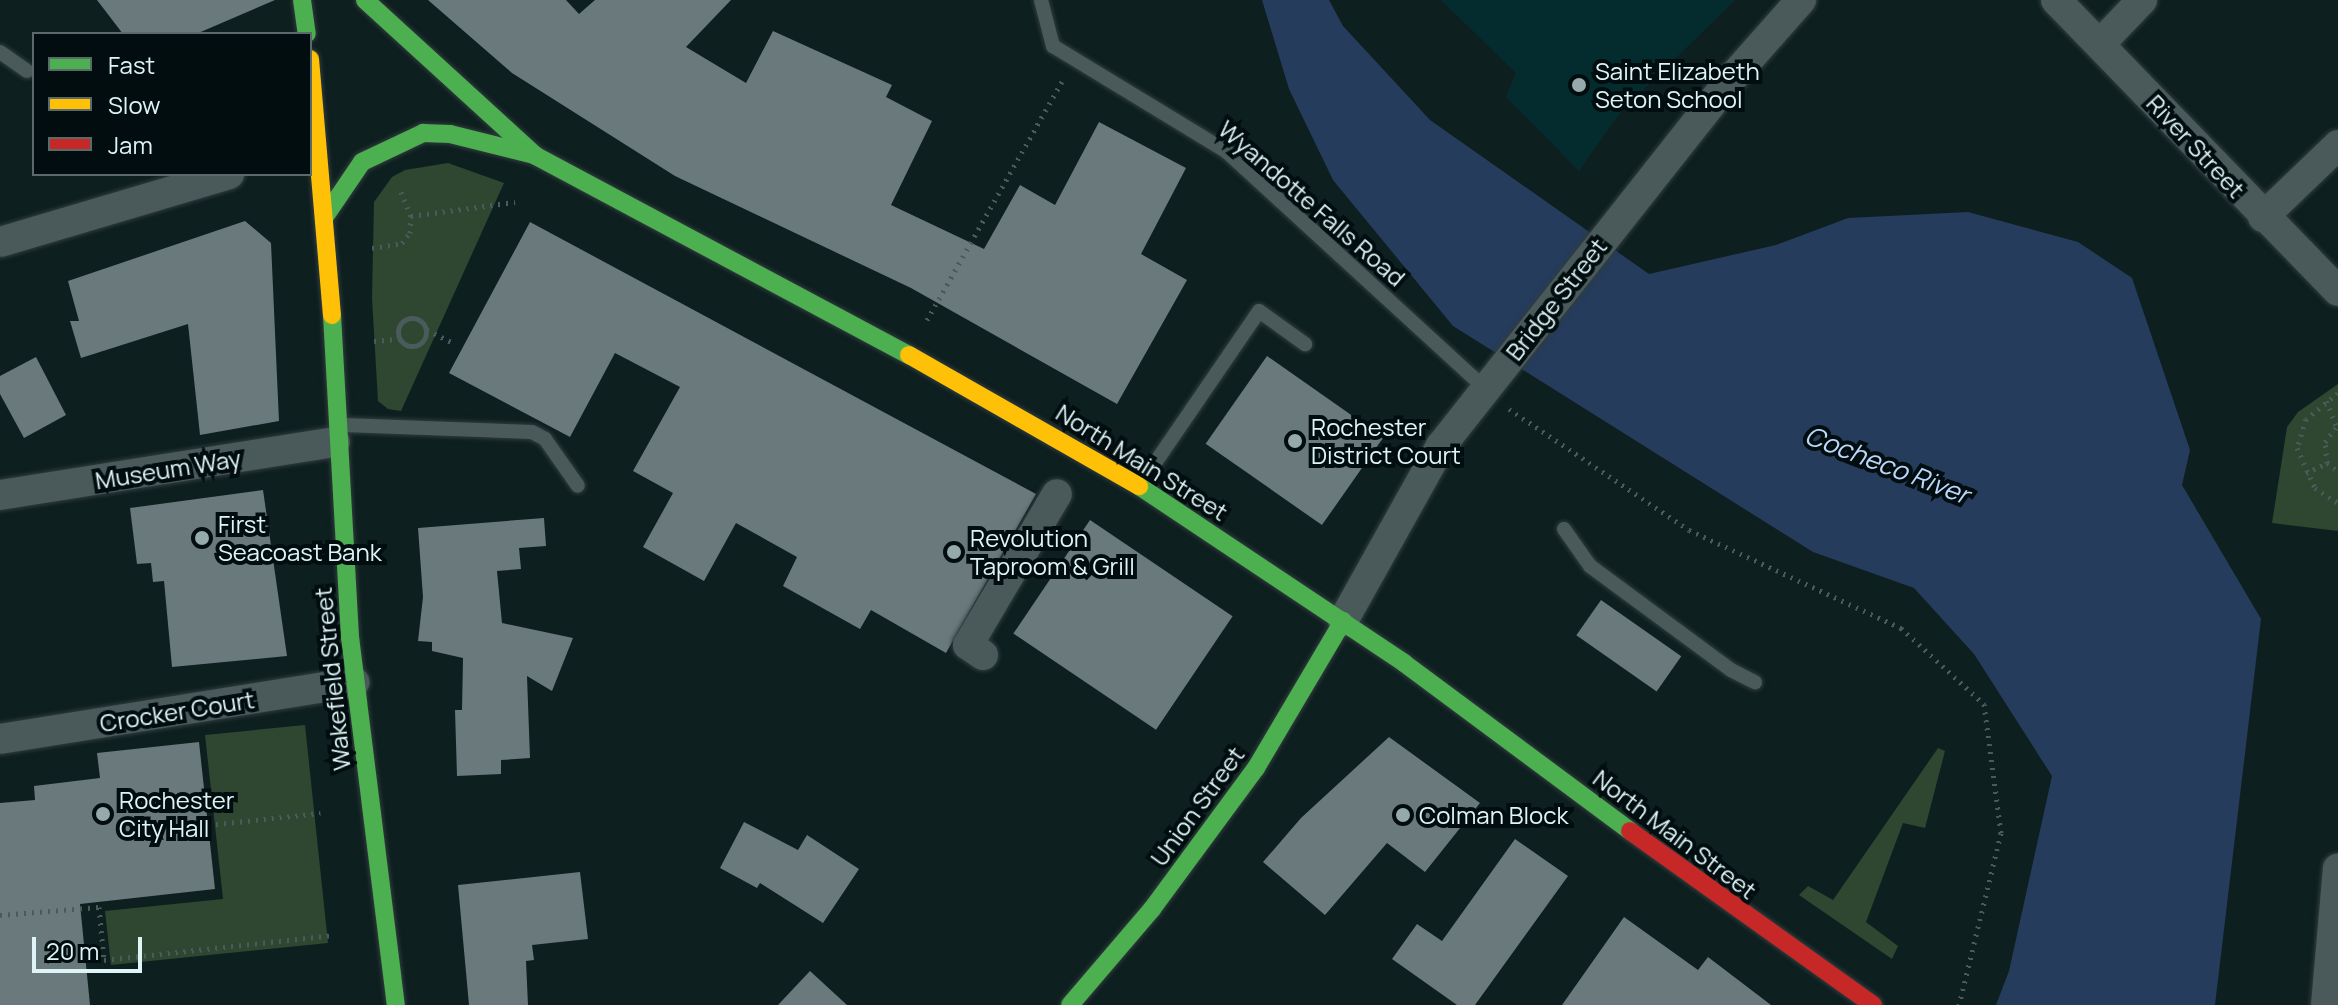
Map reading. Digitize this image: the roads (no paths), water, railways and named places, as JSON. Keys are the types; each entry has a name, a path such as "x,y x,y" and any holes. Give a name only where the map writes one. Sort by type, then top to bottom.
{"main road":[{"path":"302,0 307,32"},
{"name":"North Main Street","path":"365,0 536,156 961,383 1139,486 1343,621 1873,1005"},
{"name":"Wakefield Street","path":"312,95 315,148 326,215 335,433 354,682 396,1005"},
{"path":"326,215 362,162 423,133 450,134 536,156"},
{"name":"Union Street","path":"1070,1005 1152,909 1256,768 1343,621"}],"street":[{"name":"Bridge Street","path":"1343,621 1408,497 1491,382 1628,208 1801,0"},
{"name":"River Street","path":"2056,0 2338,291"},
{"path":"2100,44 2142,0"},
{"path":"2263,217 2338,145"},
{"path":"0,242 222,176"},
{"name":"Museum Way","path":"0,495 335,433"},
{"path":"983,655 968,645 1057,494"},
{"name":"Crocker Court","path":"0,739 354,682"},
{"path":"2326,1005 2338,869"}],"lane":[{"name":"Wyandotte Falls Road","path":"1041,0 1053,46 1227,152 1491,382"},
{"path":"0,52 27,71"},
{"path":"1139,486 1259,311 1305,344"},
{"path":"335,433 532,432 545,439 578,486"},
{"path":"1564,529 1590,566 1731,670 1755,682"}],"water":[{"name":"Cocheco River","path":"1262,0 1329,0 1343,26 1430,120 1649,274 1776,245 1848,218 1968,212 2078,242 2132,278 2190,450 2182,485 2261,619 2215,1005 1996,1005 2009,971 2052,776 1974,654 1914,588 1813,552 1453,326 1333,180 1289,89"}],"place":[{"name":"Saint Elizabeth Seton School","path":"1579,85"},
{"name":"Rochester District Court","path":"1295,441"},
{"name":"First Seacoast Bank","path":"202,538"},
{"name":"Revolution Taproom & Grill","path":"954,552"},
{"name":"Rochester City Hall","path":"103,814"},
{"name":"Colman Block","path":"1403,815"}]}
